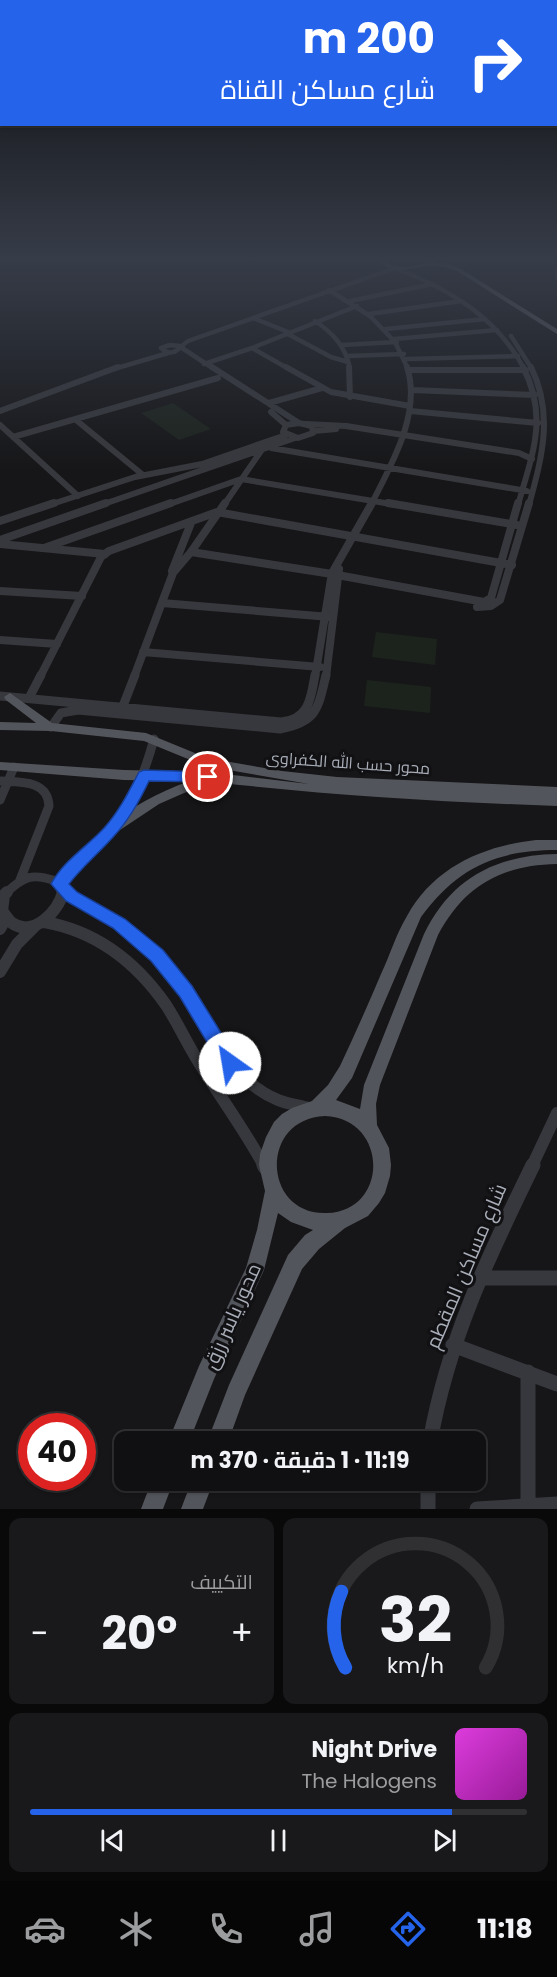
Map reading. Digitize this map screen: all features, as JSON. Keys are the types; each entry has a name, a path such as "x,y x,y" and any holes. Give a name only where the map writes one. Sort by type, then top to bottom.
{"main road":[{"path":"5,696 50,727"},
{"name":"محور حسب الله الكفراوى","path":"0,726 50,727 154,739 214,765 282,776 337,782 557,792"},
{"name":"محور حسب الله الكفراوى","path":"0,766 223,778 335,790 557,801"},
{"path":"108,833 132,814 162,796 195,784 223,778"},
{"path":"557,845 523,846 490,853 455,870 438,886 410,924 346,1072 334,1091 313,1107 292,1116 274,1138 269,1157 272,1183 286,1206 303,1218 322,1224 343,1222 361,1212 374,1197 378,1187 381,1157 369,1129 368,1104 372,1085 431,934 442,912 468,885 489,872 527,861 557,859"},
{"path":"313,1107 346,1111 369,1129"},
{"name":"محور ياسر رزق","path":"182,1431 206,1373 255,1270 272,1183"},
{"name":"محور ياسر رزق","path":"221,1431 236,1392 295,1262 312,1242 343,1222"},
{"path":"152,1509 159,1491"},
{"path":"192,1509 198,1491"}],"street":[{"path":"0,411 211,330"},
{"path":"0,406 132,362 171,353 188,341 218,330"},
{"path":"283,330 331,357 347,359 518,356"},
{"path":"204,363 252,348 291,330"},
{"path":"330,330 342,345 347,359 352,379 350,397"},
{"path":"302,720 310,703 339,564 388,468 402,436 410,408 412,390 410,370 395,340 386,330"},
{"path":"342,345 493,330"},
{"path":"191,552 481,602 492,596 532,459 541,440 535,395 526,370 512,342 498,330"},
{"path":"335,577 473,607 487,607 500,600 541,460 545,415 541,387 530,364 502,330"},
{"path":"170,345 181,347 302,424 312,426 314,431"},
{"path":"161,348 188,359 276,415 286,426"},
{"path":"252,348 322,388 350,397 410,408 538,423"},
{"path":"410,370 526,370"},
{"path":"13,437 218,378"},
{"path":"269,404 322,388"},
{"path":"412,390 535,395"},
{"path":"76,420 143,475"},
{"path":"295,438 286,435 282,430 286,426 302,424 333,424 541,460"},
{"path":"0,425 78,496"},
{"path":"0,540 295,438 306,437 314,431 347,430 402,436"},
{"path":"0,513 3,520 143,475 202,464 286,435"},
{"path":"270,448 532,492"},
{"path":"173,573 191,552 261,451"},
{"path":"44,548 242,478 522,526"},
{"path":"29,698 99,559 105,554 217,512 512,565"},
{"path":"123,706 191,523"},
{"path":"0,544 105,554"},
{"path":"0,591 82,596"},
{"path":"162,603 328,617"},
{"path":"50,727 58,714 73,710 280,729 295,728 319,706 328,668 328,617"},
{"path":"0,640 57,644"},
{"path":"143,652 328,668"},
{"path":"5,696 281,722 302,720"},
{"path":"0,972 17,944 58,909 63,899 60,886 79,860 108,833 128,808 144,775 154,739"},
{"path":"0,800 4,782 14,767"},
{"path":"4,782 37,784 49,796 49,806 20,880"},
{"path":"0,929 4,917 1,906 2,896 10,886 20,880 39,875 51,878 119,923 157,956 186,992 230,1063 244,1080 274,1099 313,1107"},
{"path":"4,917 16,924 66,925 96,938 121,956 145,979 167,1008 193,1054 249,1138 272,1183"},
{"name":"شارع مساكن المقطم","path":"432,1431 438,1394 453,1345 480,1278 552,1140 557,1113"},
{"path":"480,1278 557,1278"},
{"path":"453,1345 557,1384"},
{"path":"528,1372 528,1506"},
{"path":"428,1491 428,1509"},
{"path":"477,1509 550,1506"}],"shaded area":[{"path":"173,403 211,429 179,440 141,413"},
{"path":"376,632 437,639 435,665 372,657"},
{"path":"367,680 431,687 430,713 364,706"}],"route":[{"path":"208,777 144,775 120,819 69,870 59,884 72,896 119,923 157,956 186,992 230,1063"}]}
